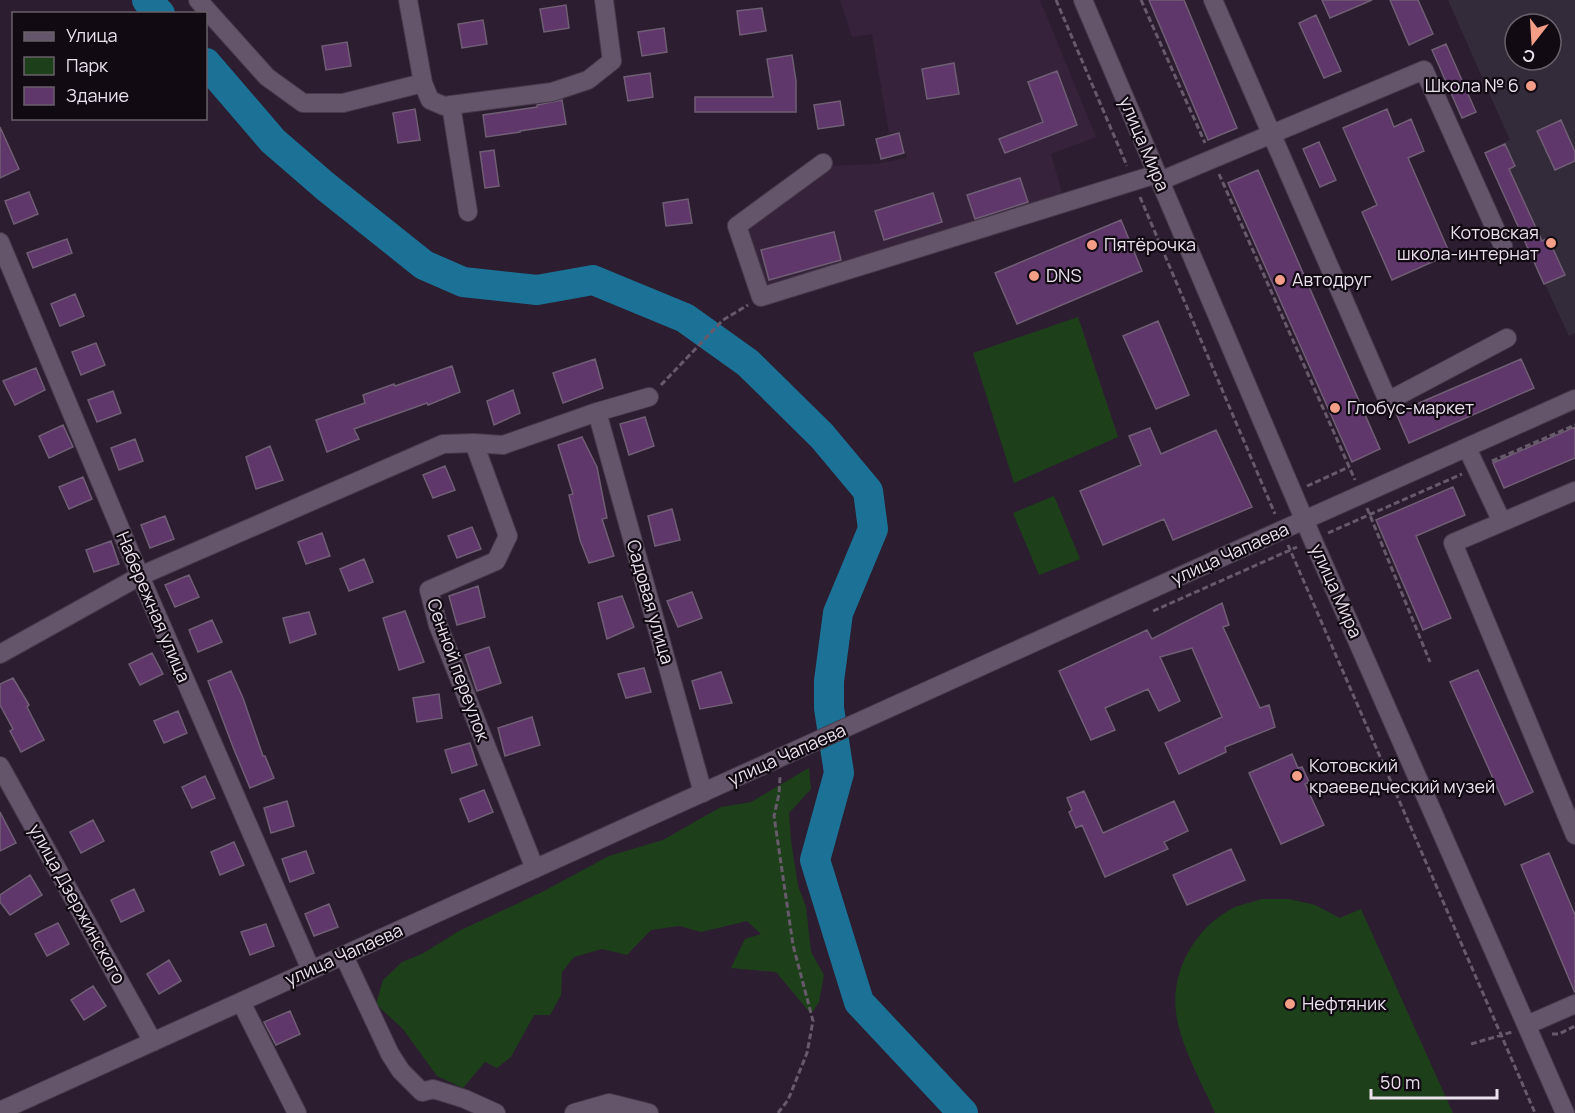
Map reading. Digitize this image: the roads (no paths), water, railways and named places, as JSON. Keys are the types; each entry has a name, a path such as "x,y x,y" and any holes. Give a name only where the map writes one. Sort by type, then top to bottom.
{"street":[{"path":"198,0 267,77 303,103 343,103 423,82"},
{"path":"408,0 423,82 430,100 444,106 552,92 588,80 612,61 604,0"},
{"name":"улица Мира","path":"1083,0 1313,540 1565,1113"},
{"path":"1214,0 1388,401 1507,338"},
{"path":"823,163 737,226 761,297 1134,181 1159,178 1212,159 1424,70 1503,246"},
{"path":"451,105 468,212"},
{"name":"Набережная улица","path":"0,242 140,576 311,970"},
{"path":"0,654 140,576 443,444 503,445 597,412 649,397"},
{"name":"улица Чапаева","path":"0,1111 1575,399"},
{"name":"Садовая улица","path":"597,412 703,793"},
{"name":"Сенной переулок","path":"474,443 508,536 496,561 429,590 438,625 535,869"},
{"path":"1467,448 1502,522"},
{"path":"1575,491 1453,543 1575,835"},
{"name":"улица Дзержинского","path":"0,766 153,1042"},
{"path":"344,956 390,1054 401,1071 422,1092 433,1089 465,1099 496,1113"},
{"path":"241,1002 297,1113"},
{"path":"1527,1025 1575,1004"},
{"path":"574,1113 609,1103 649,1113"}],"waterway":[{"path":"147,0 158,12"},
{"path":"207,64 273,141 424,265 463,282 537,290 593,280 685,318 748,363 822,436 868,491 873,529 838,613 829,681 829,708 839,773 815,860 859,1002 963,1113"}],"place":[{"name":"Школа № 6","path":"1531,86"},
{"name":"Котовская школа-интернат","path":"1551,243"},
{"name":"Пятёрочка","path":"1092,245"},
{"name":"DNS","path":"1034,276"},
{"name":"Автодруг","path":"1280,280"},
{"name":"Глобус-маркет","path":"1335,408"},
{"name":"Котовский краеведческий музей","path":"1297,776"},
{"name":"Нефтяник","path":"1290,1004"}]}
